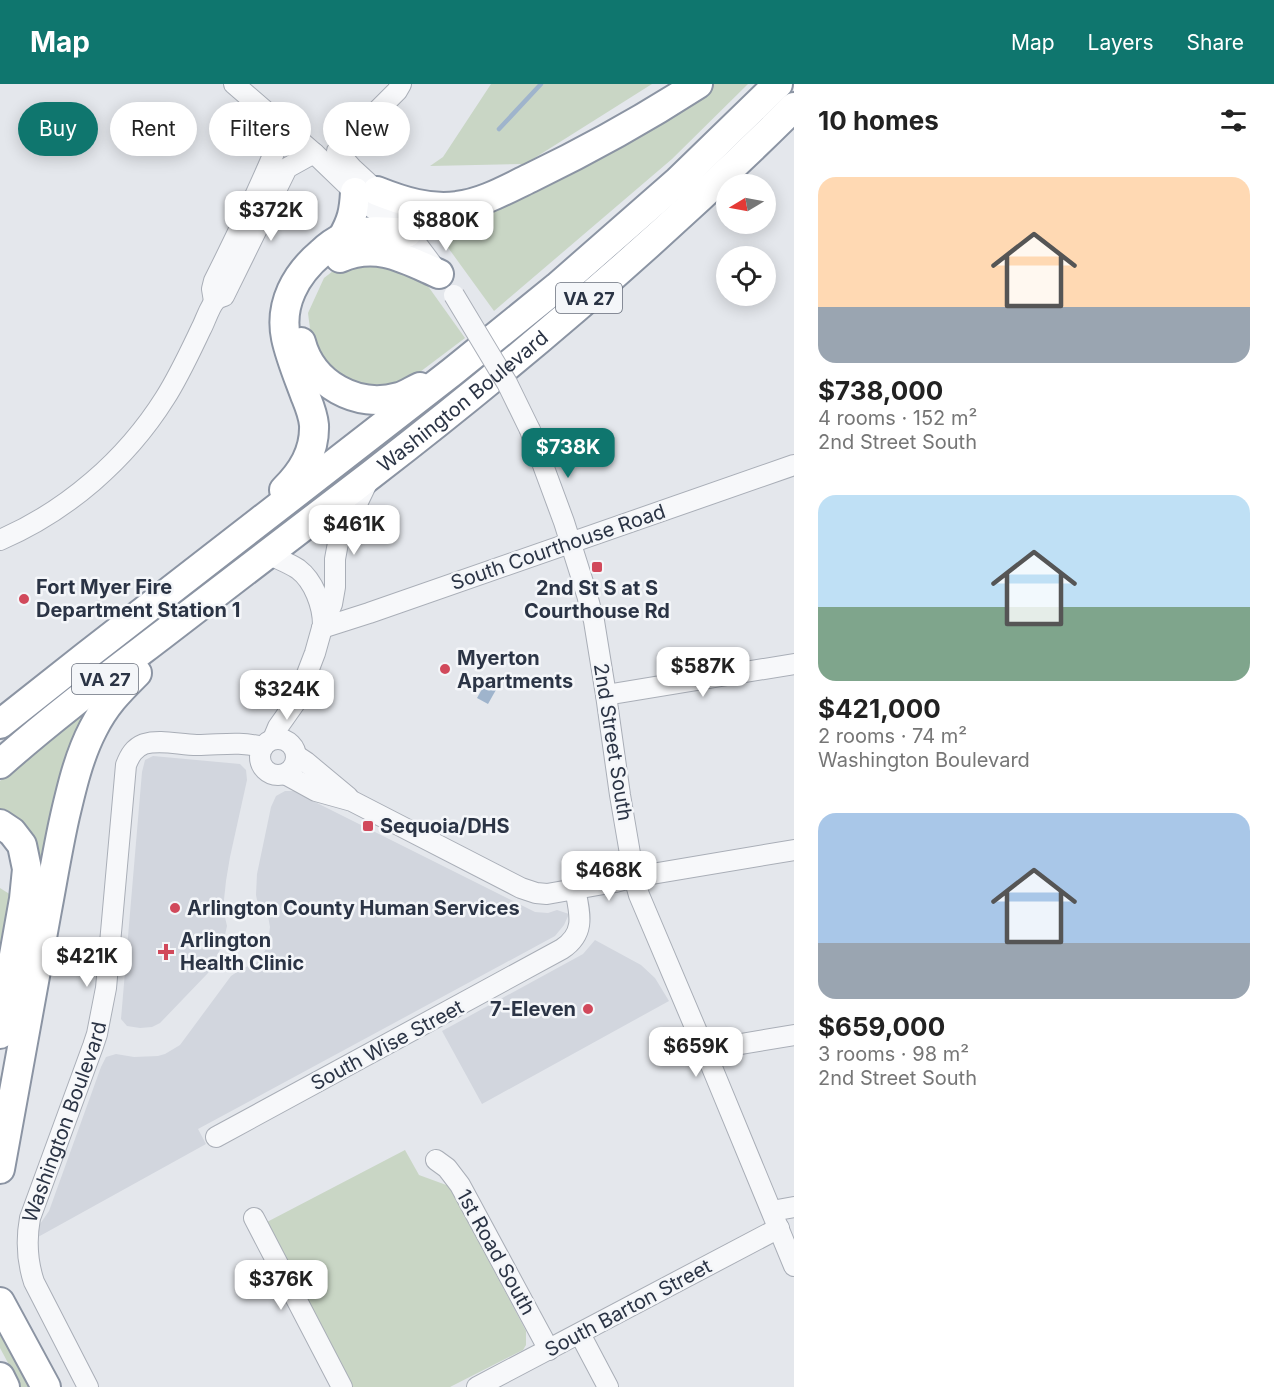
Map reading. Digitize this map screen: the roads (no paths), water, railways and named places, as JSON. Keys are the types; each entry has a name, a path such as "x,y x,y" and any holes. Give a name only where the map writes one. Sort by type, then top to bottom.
{"highway":[{"path":"342,238 351,221 357,183 403,201 430,206 459,206 486,199 585,150 698,84"},
{"name":"Washington Boulevard","path":"0,724 452,372 557,287 678,181 778,84"},
{"name":"Washington Boulevard","path":"0,764 62,713 487,383 586,300 690,207 794,107"},
{"path":"228,547 293,481 308,458 313,438 313,419 288,344 284,323 290,292 301,274 316,257 342,238 372,231 407,233"},
{"path":"447,284 403,258 384,252 365,251 347,254 330,263 316,277 305,294 299,314 299,334 305,355 318,374 338,390 359,398 381,399 400,396 452,372"},
{"path":"0,1169 59,842 78,763 91,732 119,689 171,645 213,596"},
{"path":"0,824 18,838 25,852 27,869 24,899 0,1034"},
{"path":"0,1302 46,1387"},
{"path":"0,1377 5,1387"}],"street":[{"path":"234,84 254,102"},
{"path":"357,183 337,151 397,91 401,84"},
{"path":"311,150 357,183"},
{"path":"214,301 224,296 287,168 314,153"},
{"path":"0,540 54,511 78,494 106,470 141,432 165,398 190,352 214,301 212,289 214,281 243,224 273,156"},
{"name":"2nd Street South","path":"357,183 407,233 447,284 507,383 530,430 570,542 594,621 620,795 639,895 794,1266"},
{"name":"South Courthouse Road","path":"322,628 794,465"},
{"path":"372,474 338,543 332,604 297,700 278,728 277,750 265,770 275,775 285,774 316,791 352,801 531,892 547,894 794,850"},
{"path":"268,554 295,567 304,575 318,597 322,612 322,628"},
{"path":"606,695 794,664"},
{"name":"Washington Boulevard","path":"88,1387 34,1282 29,1263 27,1236 30,1218 99,1026 108,973 126,765 132,752 141,745 165,742 196,745 235,743 277,750"},
{"path":"277,750 306,762 352,801"},
{"name":"South Wise Street","path":"216,1137 567,946 577,935 580,923 575,889"},
{"path":"706,1053 723,1047 794,1035"},
{"name":"1st Road South","path":"436,1160 447,1168 460,1185 549,1350"},
{"name":"South Barton Street","path":"477,1387 580,1334 794,1208"},
{"path":"254,1218 342,1387"},
{"path":"580,1334 608,1387"}],"water":[{"path":"490,675 501,681 488,704 477,698"}],"waterway":[{"path":"499,129 541,84"}],"place":[{"name":"2nd St S at S Courthouse Rd","path":"597,567"},
{"name":"Fort Myer Fire Department Station 1","path":"24,599"},
{"name":"Myerton Apartments","path":"445,669"},
{"name":"Sequoia/DHS","path":"368,826"},
{"name":"Arlington County Human Services","path":"175,908"},
{"name":"Arlington Health Clinic","path":"166,952"},
{"name":"7-Eleven","path":"588,1009"}]}
